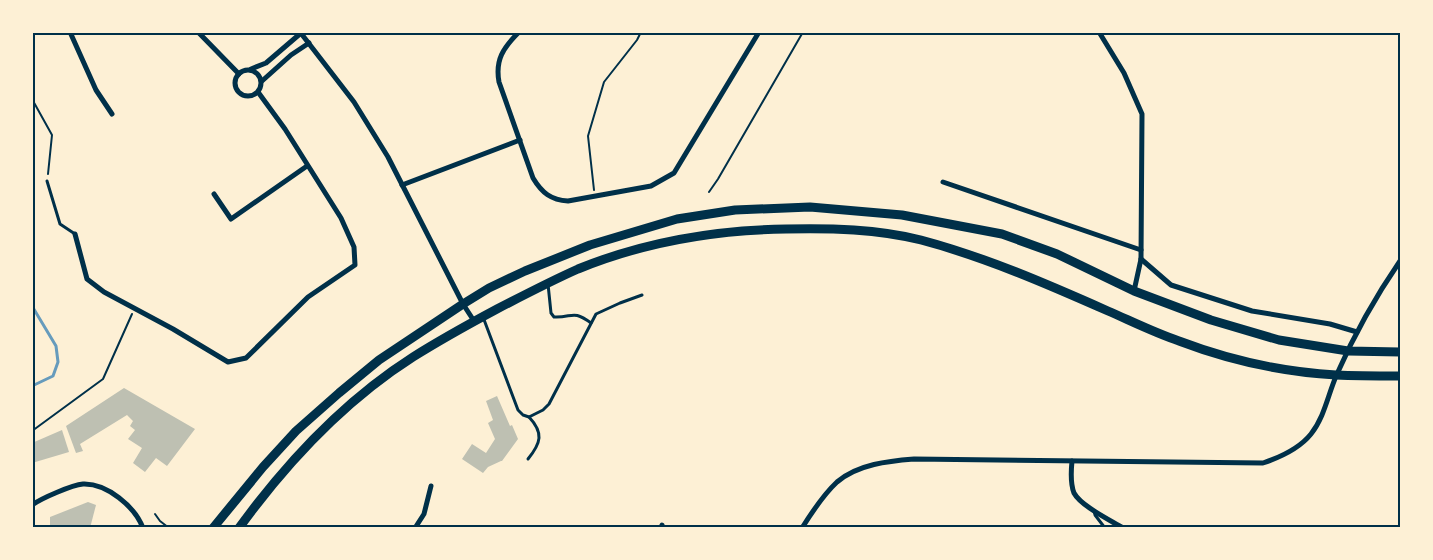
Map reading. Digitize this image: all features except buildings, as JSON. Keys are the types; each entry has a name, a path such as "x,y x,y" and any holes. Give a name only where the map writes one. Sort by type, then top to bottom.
{"main road":[{"path":"213,528 263,467 296,432 332,399 379,360 463,304 511,278 590,246 677,219 734,210 810,207 902,215 1002,234 1057,254 1134,291 1210,320 1279,340 1348,352 1400,352"},
{"path":"239,528 275,479 293,460 351,404 412,358 478,319 548,283 580,269 608,258 675,240 718,233 760,229 826,228 921,240 1011,270 1178,341 1217,354 1270,367 1336,375 1400,376"}],"street":[{"path":"70,32 96,90 112,114"},
{"path":"198,32 239,74"},
{"path":"519,32 502,51 497,74 498,82 533,178 547,196 558,201 595,197 651,186 674,173 759,32"},
{"path":"1099,32 1124,73 1142,114 1141,259 1134,291"},
{"path":"309,43 262,81 258,92 251,96 243,95 237,89 235,81 239,74 266,63 301,33 309,43 354,102 388,157 463,304 478,319"},
{"path":"251,70 258,74 262,81"},
{"path":"75,234 87,279 104,292 134,310 173,329 228,362 246,358 308,297 355,265 354,247 340,218 285,129 258,92"},
{"path":"402,185 520,140"},
{"path":"214,194 231,219 307,166"},
{"path":"943,182 1141,250"},
{"path":"1141,259 1171,285 1252,311 1330,324 1357,332"},
{"path":"802,528 818,503 838,481 861,468 886,462 914,459 1263,463 1277,458 1302,443 1312,433 1322,418 1336,375 1357,332 1400,261"},
{"path":"1072,461 1072,487 1079,500 1123,528"},
{"path":"32,505 44,498 78,485 90,485 108,491 130,507 138,514 143,528"},
{"path":"415,528 424,514 431,486"}],"lane":[{"path":"47,181 60,224 75,234"},
{"path":"548,283 551,313 554,317 572,314 582,317 591,323"},
{"path":"529,417 543,410 549,404 596,314 642,296"},
{"path":"478,319 518,410 523,415 529,417 536,425 540,438 536,450 528,459"},
{"path":"1094,510 1094,515 1106,528"}],"path":[{"path":"595,197 588,136 604,82 637,40 640,32"},
{"path":"709,192 803,32"},
{"path":"32,99 52,135 47,181"},
{"path":"32,431 103,379 134,310"},
{"path":"155,514 169,528"},
{"path":"186,528 189,526 192,528"}],"waterway":[{"path":"32,306 56,346 58,362 53,376 32,386"}]}
